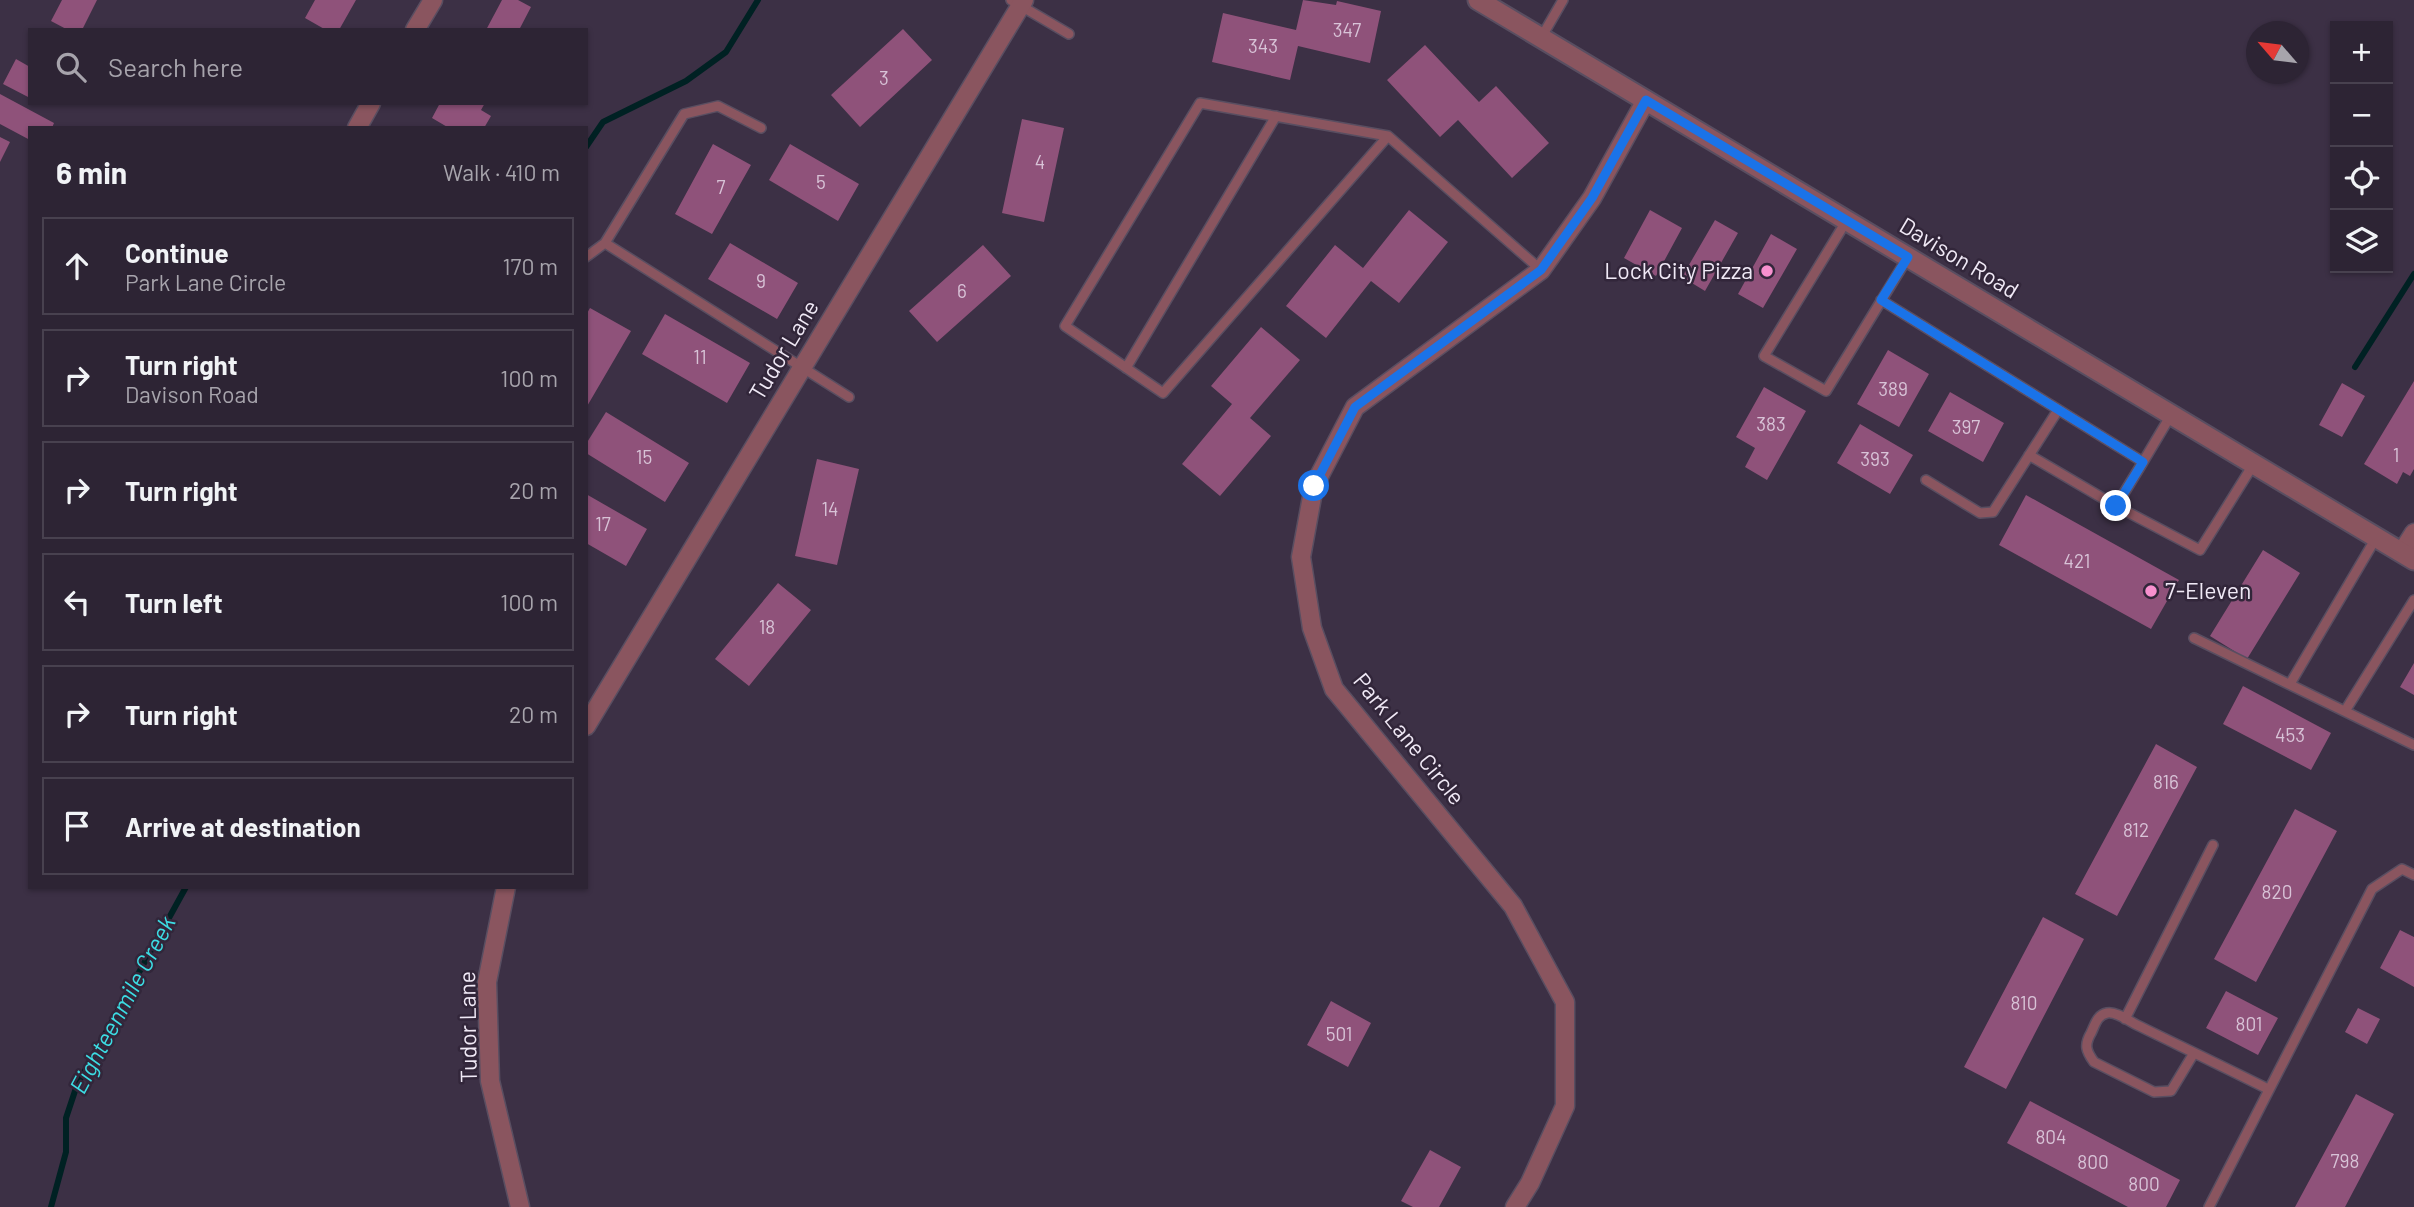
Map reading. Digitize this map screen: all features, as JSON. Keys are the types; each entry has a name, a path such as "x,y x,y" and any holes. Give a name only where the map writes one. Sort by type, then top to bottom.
{"street":[{"path":"416,28 433,0"},
{"name":"Davison Road","path":"1478,0 2408,556"},
{"name":"Tudor Lane","path":"588,723 1019,2"},
{"name":"Park Lane Circle","path":"1515,1207 1530,1183 1565,1106 1564,1002 1513,906 1334,689 1312,628 1301,557 1314,486 1355,407 1541,270 1592,198 1646,100"},
{"path":"358,126 371,105"},
{"path":"2408,556 2414,533"},
{"name":"Tudor Lane","path":"506,889 487,982 490,1081 520,1207"}],"lane":[{"path":"1541,38 1563,0"},
{"path":"1019,2 1069,34"},
{"path":"1388,136 1163,393 1065,326 1200,103 1388,136 1541,270"},
{"path":"588,256 605,243 684,114 718,106 761,128"},
{"path":"1126,368 1276,116"},
{"path":"1847,220 1764,356 1826,391 1908,257"},
{"path":"605,243 849,397"},
{"path":"1881,300 2143,462"},
{"path":"1926,480 1980,513 1993,512 2058,410"},
{"path":"2116,506 2172,414"},
{"path":"2029,455 2116,506 2200,550 2254,464"},
{"path":"2290,684 2376,537"},
{"path":"2345,711 2414,600"},
{"path":"2194,638 2414,745"},
{"path":"2124,1019 2213,845"},
{"path":"2209,1207 2372,889 2402,869 2414,875"},
{"path":"2194,1052 2171,1091 2160,1093 2094,1062 2087,1053 2086,1043 2098,1019 2105,1013 2113,1013 2194,1052 2268,1089"}],"building":[{"path":"62,0 97,0 83,28 64,28 51,21"},
{"path":"315,0 356,0 340,28 322,28 305,18"},
{"path":"502,0 518,0 531,7 520,28 487,28"},
{"path":"1303,0 1336,5 1337,1 1381,11 1370,63 1298,46 1290,80 1212,62 1223,13 1296,30"},
{"path":"903,29 932,60 860,127 831,95"},
{"path":"1425,45 1479,102 1496,86 1549,143 1512,178 1458,120 1440,137 1387,80"},
{"path":"16,59 28,66 28,97 3,84"},
{"path":"0,94 54,123 53,126 28,126 28,139 0,124"},
{"path":"439,105 484,105 481,110 491,116 485,126 446,126 432,118"},
{"path":"1022,119 1064,128 1044,222 1002,213"},
{"path":"0,137 10,142 0,162"},
{"path":"713,144 751,165 712,234 675,214"},
{"path":"790,144 859,184 838,221 769,180"},
{"path":"1409,210 1448,242 1399,303 1371,281 1326,338 1286,306 1335,245 1363,268"},
{"path":"1650,210 1682,228 1656,276 1624,258"},
{"path":"1715,220 1738,233 1705,291 1682,277"},
{"name":"Lock City Pizza","path":"1771,234 1797,249 1763,308 1738,294"},
{"path":"730,243 798,283 777,319 708,279"},
{"path":"983,245 1011,276 937,342 909,311"},
{"path":"590,308 631,331 588,405"},
{"path":"665,314 750,363 727,403 642,354"},
{"path":"1261,327 1300,360 1250,418 1271,436 1220,496 1182,464 1232,404 1211,386"},
{"path":"1888,350 1929,374 1899,427 1857,404"},
{"path":"2414,381 2414,469 2410,476 2403,472 2397,484 2364,464"},
{"path":"2342,383 2365,396 2342,437 2319,425"},
{"path":"1764,387 1806,411 1767,480 1745,467 1755,448 1736,437"},
{"path":"1950,392 2004,423 1983,462 1928,431"},
{"path":"606,412 689,463 665,502 588,454 588,441"},
{"path":"1860,424 1913,455 1890,494 1837,463"},
{"path":"817,459 859,469 837,565 795,556"},
{"path":"588,495 647,529 626,566 588,544"},
{"path":"2026,495 2179,580 2151,629 1999,545"},
{"path":"2263,550 2300,573 2247,659 2210,636"},
{"path":"778,583 811,610 749,686 715,659"},
{"path":"2414,663 2414,695 2400,687"},
{"path":"2243,686 2331,733 2311,770 2223,724"},
{"path":"2156,744 2197,767 2117,916 2075,894"},
{"path":"2295,809 2337,831 2256,982 2214,959"},
{"path":"2043,917 2084,939 2006,1089 1964,1067"},
{"path":"2400,930 2414,937 2414,987 2380,968"},
{"path":"2226,991 2278,1018 2258,1055 2206,1028"},
{"path":"1331,1001 1371,1023 1348,1067 1307,1045"},
{"path":"2358,1008 2380,1019 2367,1044 2345,1032"},
{"path":"2356,1094 2394,1114 2345,1207 2295,1207"},
{"path":"2030,1101 2180,1180 2166,1207 2128,1207 2007,1143"},
{"path":"1430,1150 1461,1167 1439,1207 1413,1207 1401,1201"}],"waterway":[{"name":"Eighteenmile Creek","path":"588,144 603,122 686,81 726,52 758,0"},
{"path":"2355,367 2414,274"},
{"name":"Eighteenmile Creek","path":"51,1207 66,1152 66,1118 77,1085 185,889"}],"place":[{"name":"Lock City Pizza","path":"1767,271"},
{"name":"7-Eleven","path":"2151,591"}],"route":[{"path":"1314,486 1355,407 1541,270 1592,198 1646,100 1908,257 1881,300 2143,462 2116,506"}]}
